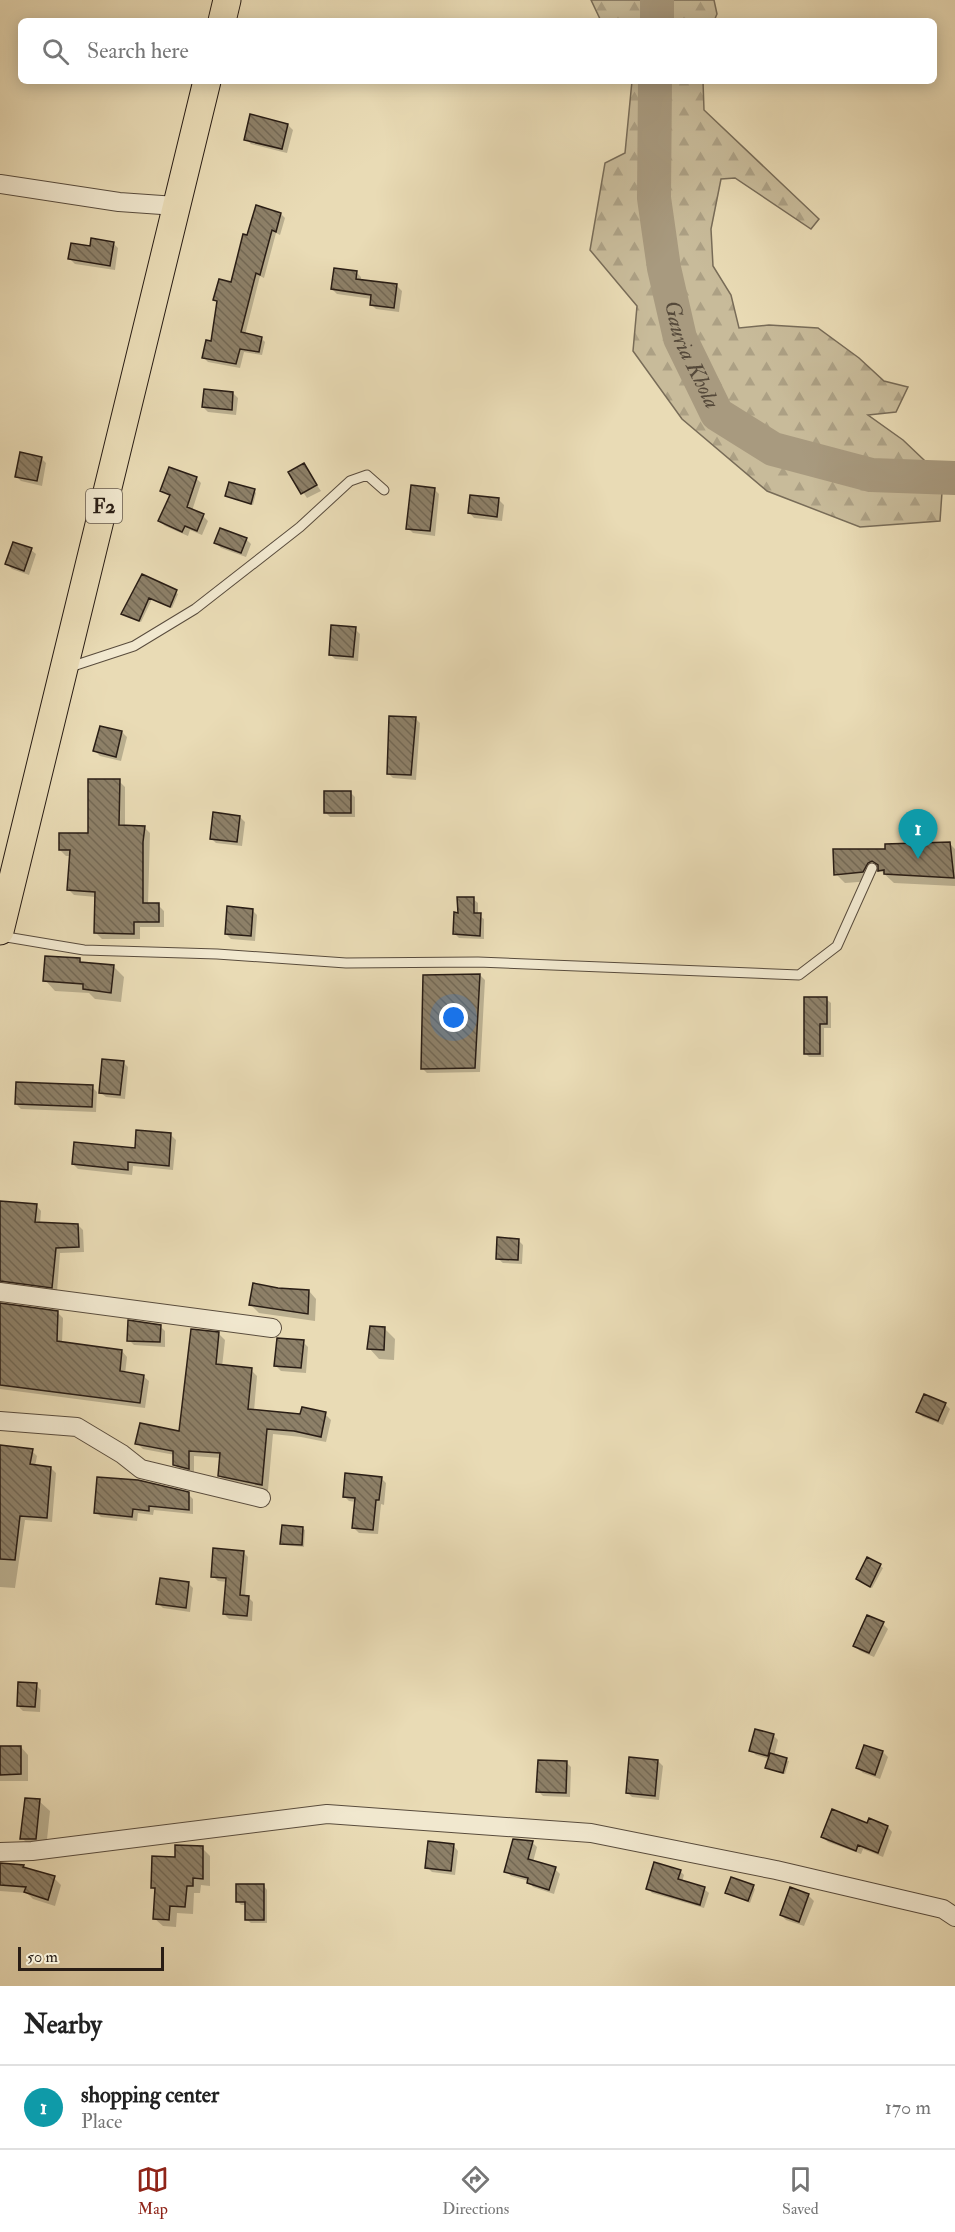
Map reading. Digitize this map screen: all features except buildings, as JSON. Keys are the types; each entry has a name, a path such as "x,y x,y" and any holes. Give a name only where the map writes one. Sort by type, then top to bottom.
{"main road":[{"path":"223,18 227,0"},
{"name":"F2","path":"0,932 206,84"}],"street":[{"path":"0,184 119,202 176,206"},
{"path":"0,1292 272,1328"},
{"path":"0,1421 77,1428 122,1454 141,1469 261,1498"},
{"path":"0,1852 32,1851 327,1814 372,1817 591,1833 799,1875 943,1909 955,1917"}],"lane":[{"path":"65,669 134,646 195,609 300,527 350,481 367,475 384,490"},
{"path":"0,936 84,950 217,954 346,963 478,962 799,975 837,946 872,868"}],"green space":[{"path":"591,0 714,0 717,14 715,18 600,18"},
{"path":"632,84 703,84 704,110 819,219 811,229 735,178 721,179 711,229 713,266 731,295 739,328 769,325 818,328 859,358 884,381 908,387 896,412 868,415 903,440 943,478 940,521 860,527 767,491 682,419 633,351 637,306 590,250 605,163 625,153"}],"waterway":[{"name":"Gauria Khola","path":"657,0 657,18"},
{"name":"Gauria Khola","path":"655,84 654,198 664,268 680,338 717,414 773,449 871,475 955,478"}],"place":[{"name":"shopping center","path":"918,859"}]}
